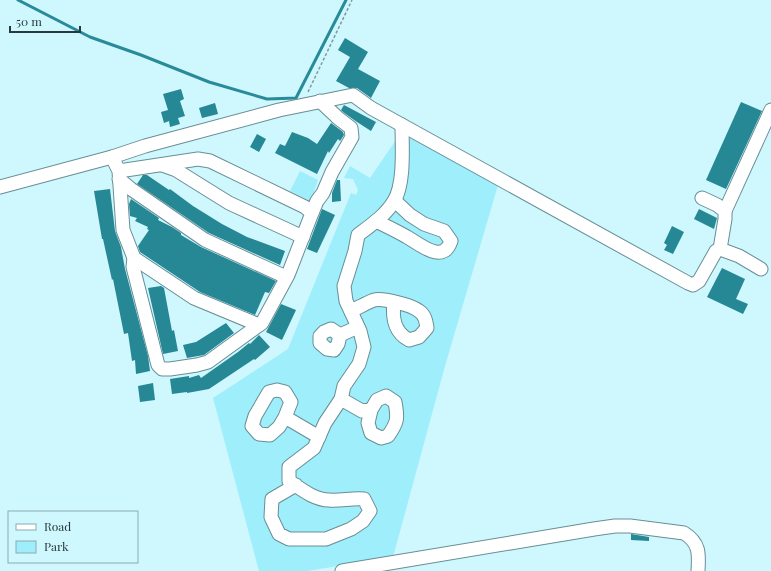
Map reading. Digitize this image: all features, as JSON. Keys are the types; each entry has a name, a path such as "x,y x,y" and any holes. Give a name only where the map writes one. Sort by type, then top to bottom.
{"lane":[{"path":"0,187 112,157 145,146 302,105 353,95 371,108 692,285 699,281 716,252 720,248 725,211 771,110"},
{"path":"112,157 119,175 123,230 134,258 133,267 158,365 162,369 197,366 208,362 259,325 266,318 286,277 317,201 352,137 352,128 338,118 320,101"},
{"path":"296,485 272,499 271,517 279,534 289,539 326,539 351,529 363,521 370,511 364,499 350,498 327,501 308,494 296,485 289,480 289,467 314,448 326,423 341,399 344,386 359,364 364,347 358,327 346,301 344,286 355,252 358,235 376,221 395,201 402,178 402,125"},
{"path":"119,175 162,165 198,159 210,162 305,207 312,213"},
{"path":"162,165 176,170 229,203 303,237"},
{"path":"119,175 131,189 205,240 286,277"},
{"path":"702,198 717,205 725,211"},
{"path":"376,221 406,236 430,252 440,253 449,247 451,241 444,231 424,224 410,215 395,201"},
{"path":"720,248 738,256 760,269"},
{"path":"134,258 194,298 259,325"},
{"path":"351,311 375,300 394,302"},
{"path":"340,335 358,327"},
{"path":"341,399 362,411 371,410"},
{"path":"285,417 319,437"},
{"path":"342,571 615,526 630,526 684,533 692,538 697,545 699,553 698,571"}],"path":[{"path":"302,105 338,26 352,0"}],"green space":[{"path":"400,134 408,134 498,185 445,366 393,557 307,571 259,571 213,398 288,349 351,193 356,195 358,190 353,179 344,178 350,166 370,178"},
{"path":"300,171 318,180 310,201 290,191"}],"building":[{"path":"345,38 368,52 358,69 380,81 371,98 357,88 349,88 336,81 350,57 338,50"},
{"path":"181,89 184,99 180,101 185,116 178,118 180,124 170,127 169,121 164,123 161,112 168,110 163,94"},
{"path":"741,102 762,111 726,189 706,180"},
{"path":"215,103 218,114 202,118 199,108"},
{"path":"344,105 376,122 371,131 343,112 341,110"},
{"path":"331,123 343,132 344,135 340,141 338,139 329,153 328,151 317,174 275,153 280,144 285,146 292,132 308,138 317,144"},
{"path":"257,134 266,139 259,152 250,147"},
{"path":"143,175 147,175 169,190 170,189 193,206 222,224 247,237 285,251 280,265 209,233 137,184"},
{"path":"337,180 340,180 341,201 332,202 332,193"},
{"path":"110,189 115,231 121,247 125,269 148,356 150,371 136,374 135,360 132,361 128,333 124,334 113,279 112,280 102,239 94,191"},
{"path":"131,199 159,218 158,220 172,227 181,233 181,235 201,247 276,281 269,293 265,292 255,315 200,292 140,252 138,246 149,230 147,229 148,227 135,221 137,218 130,216 129,204"},
{"path":"322,209 335,215 317,253 307,249"},
{"path":"699,209 717,218 714,229 694,219"},
{"path":"672,226 684,232 673,254 664,250 667,245 664,243"},
{"path":"722,268 745,279 736,299 748,304 743,314 707,297"},
{"path":"161,286 164,288 172,331 174,330 178,351 163,354 148,288"},
{"path":"281,304 296,310 282,340 266,332"},
{"path":"226,323 234,333 204,355 187,358 183,345 196,342"},
{"path":"259,335 270,347 255,360 254,359 209,389 172,394 170,379 189,376 189,378 199,375 201,378 249,343 250,344"},
{"path":"153,383 155,400 140,402 138,386"},
{"path":"631,534 649,537 649,541 631,540"}],"waterway":[{"path":"18,0 90,37 141,55 209,82 267,99 296,98 346,0"}]}
